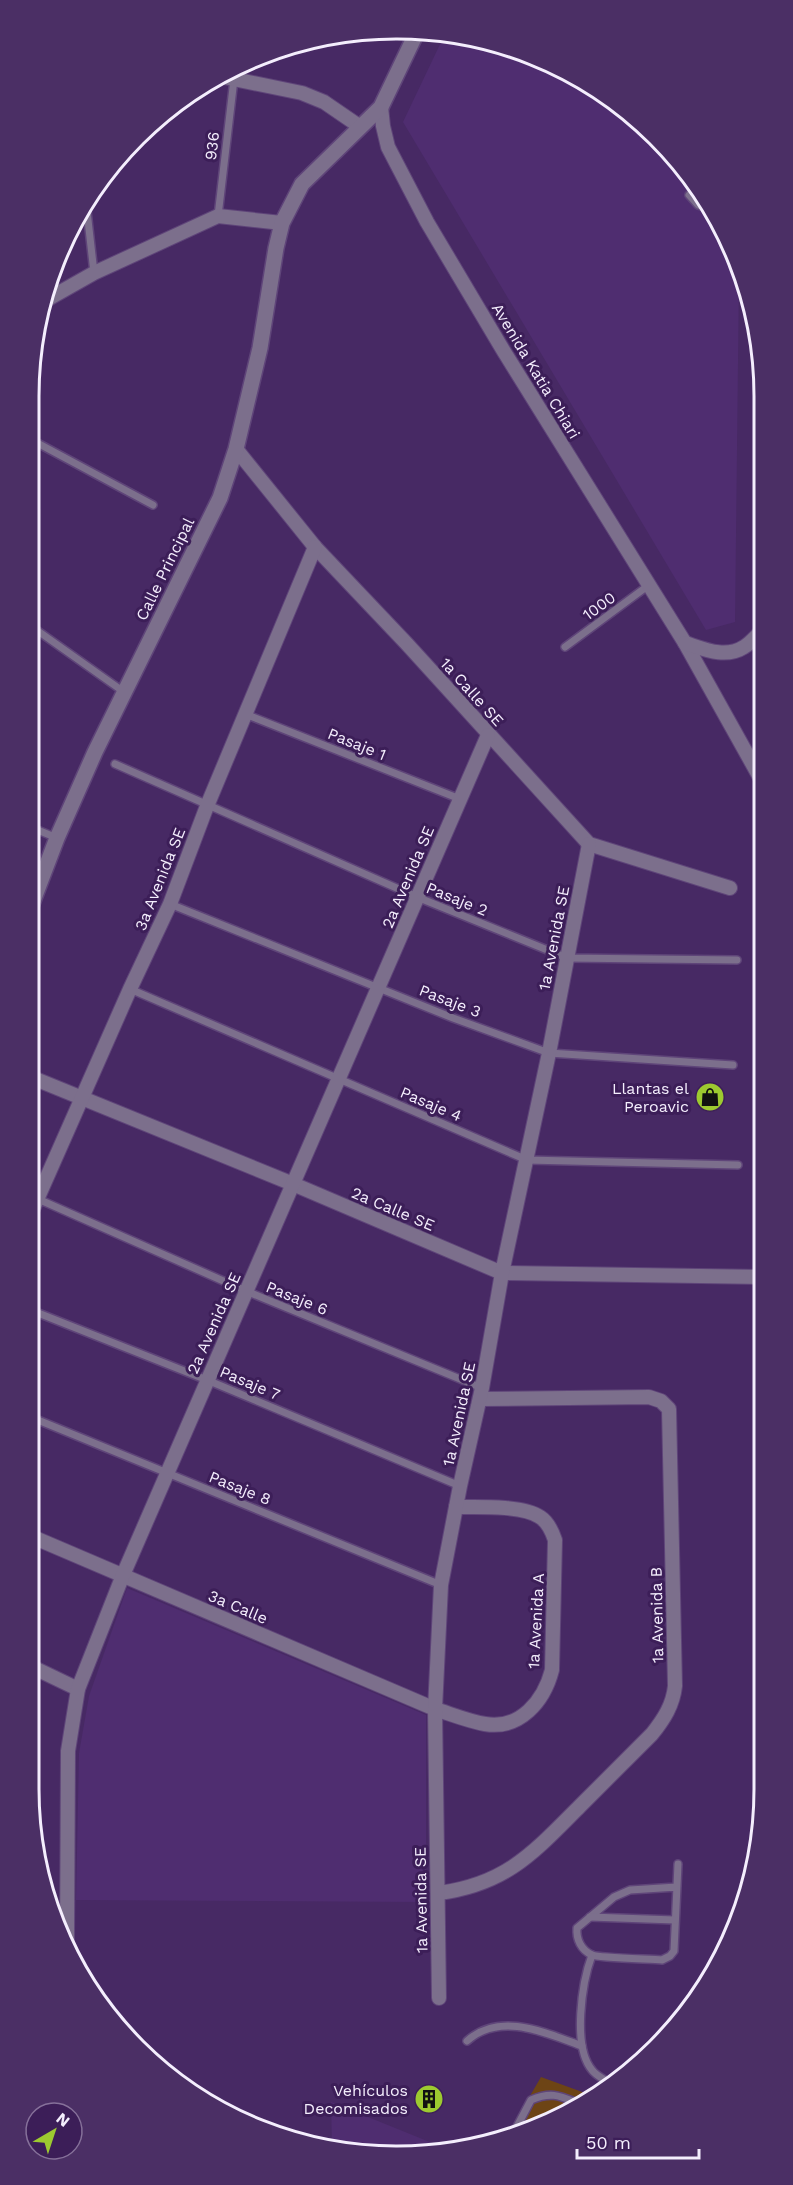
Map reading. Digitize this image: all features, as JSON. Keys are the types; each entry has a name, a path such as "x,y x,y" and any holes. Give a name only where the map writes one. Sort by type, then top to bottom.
{"street":[{"path":"381,107 413,40"},
{"path":"234,79 302,93 324,102 359,126"},
{"name":"Calle Principal","path":"39,885 57,838 124,692 220,498 236,449 260,348 282,224 302,184 381,107"},
{"name":"Avenida Katia Chiari","path":"381,107 388,147 415,200 503,350 685,643 754,767"},
{"path":"54,296 94,273 218,216 282,224"},
{"name":"1a Calle SE","path":"236,449 315,547 407,644 589,844 730,888"},
{"name":"3a Avenida SE","path":"39,1197 130,988 170,904 207,806 315,547"},
{"path":"685,643 712,652 727,653 745,647 754,639"},
{"name":"2a Avenida SE","path":"67,1927 68,1751 78,1689 123,1575 488,735"},
{"name":"1a Avenida SE","path":"439,1998 435,1709 441,1585 481,1394 502,1273 549,1053 589,844"},
{"name":"2a Calle SE","path":"39,1080 293,1184 502,1273 754,1277"},
{"name":"1a Avenida B","path":"439,1893 456,1891 497,1877 529,1856 652,1734 668,1712 674,1698 669,1409 660,1401 649,1397 481,1394"},
{"name":"1a Avenida A","path":"435,1709 487,1725 513,1722 529,1713 537,1703 549,1682 552,1670 555,1540 553,1532 539,1516 527,1512 495,1507 456,1507"},
{"name":"3a Calle","path":"39,1540 435,1709"},
{"path":"39,1670 78,1689"}],"lane":[{"name":"936","path":"218,216 234,79"},
{"path":"689,195 698,205"},
{"path":"88,217 94,273"},
{"path":"39,444 153,505"},
{"name":"1000","path":"565,647 649,585"},
{"path":"39,632 124,692"},
{"name":"Pasaje 1","path":"245,714 460,799"},
{"name":"Pasaje 2","path":"115,764 417,897 567,958 737,960"},
{"path":"39,831 57,838"},
{"name":"Pasaje 3","path":"170,904 549,1053 733,1065"},
{"name":"Pasaje 4","path":"130,988 527,1160 738,1164"},
{"name":"Pasaje 6","path":"39,1199 481,1394"},
{"name":"Pasaje 7","path":"39,1313 207,1380 460,1486"},
{"name":"Pasaje 8","path":"39,1421 441,1585"},
{"path":"677,1887 630,1890 614,1897 577,1928 576,1937 579,1944 592,1955 662,1960 670,1956 674,1951 675,1920 677,1887 678,1864"},
{"path":"590,1917 675,1920"},
{"path":"592,1955 585,1974 581,1999 582,2046 592,2070 604,2079"},
{"path":"467,2041 474,2035 496,2026 527,2027 582,2046"},
{"path":"518,2124 531,2100 544,2094 556,2095 571,2100"}],"shaded area":[{"path":"441,42 489,51 533,66 595,99 649,144 694,198 717,238 739,294 735,622 706,630 403,122"},
{"path":"127,1588 426,1715 426,1902 76,1900 79,1753 89,1696"},
{"path":"541,2077 584,2093 555,2109 512,2127"},
{"path":"331,2102 434,2144 396,2146 332,2140"}],"place":[{"name":"Llantas el Peroavic","path":"710,1097"},
{"name":"Vehículos Decomisados","path":"429,2099"}]}
